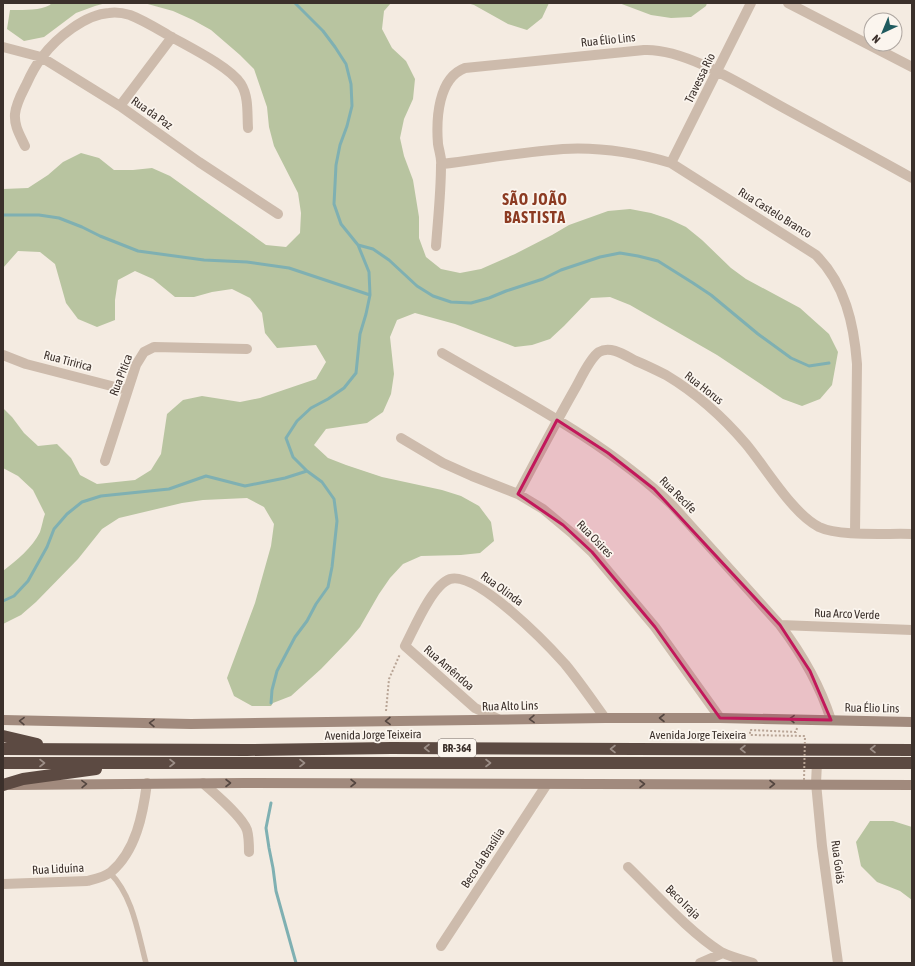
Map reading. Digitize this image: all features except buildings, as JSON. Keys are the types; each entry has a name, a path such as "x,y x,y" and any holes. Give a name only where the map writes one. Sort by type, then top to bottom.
{"highway":[{"path":"3,736 54,749"},
{"name":"Avenida Jorge Teixeira","path":"3,749 239,750 391,748 912,750"},
{"name":"BR-364","path":"3,763 912,763"},
{"path":"3,785 23,779 156,763"}],"main road":[{"name":"Rua Alto Lins","path":"3,720 190,724 605,718 831,720"},
{"name":"Rua Élio Lins","path":"831,720 912,722"},
{"path":"3,785 361,782 547,784 816,783 912,785"}],"street":[{"name":"Travessa Rio","path":"671,163 751,3"},
{"path":"788,3 912,67"},
{"path":"25,146 17,128 15,114 22,91 42,57 59,39 87,19 100,14 118,12 138,18 172,37 204,55 236,78 245,92 248,128"},
{"path":"120,106 172,37"},
{"name":"Rua da Paz","path":"3,47 42,57 120,106 199,162 278,214"},
{"name":"Rua Élio Lins","path":"436,246 442,164 438,144 441,98 448,82 455,72 465,68 652,49 667,52 682,56 717,72 912,178"},
{"name":"Rua Castelo Branco","path":"442,164 564,149 592,149 655,158 671,163 807,249 824,263 837,282 850,315 856,344 855,533"},
{"name":"Rua Pitica","path":"105,461 127,390 138,360 144,352 154,347 247,349"},
{"name":"Rua Horus","path":"518,494 586,369 596,355 600,352 608,350 619,352 666,375 692,393 715,412 746,444 804,516 820,527 828,530 855,533 912,534"},
{"name":"Rua Recife","path":"442,353 557,420 635,472 654,489 672,506 780,625 792,641 810,671 819,688 831,720"},
{"name":"Rua Tiririca","path":"3,355 26,364 127,390"},
{"name":"Rua Osires","path":"401,438 443,463 518,494 563,525 592,552 655,627 720,718"},
{"name":"Rua Olinda","path":"404,646 428,602 441,584 454,579 470,582 479,587 517,616 565,664 605,718"},
{"name":"Rua Arco Verde","path":"780,625 912,630"},
{"name":"Rua Amêndoa","path":"404,646 475,708 498,719"},
{"name":"Rua Goiás","path":"817,763 816,783 822,846 838,963"},
{"name":"Rua Liduína","path":"3,884 88,881 110,873 119,864 138,828 146,783"},
{"path":"203,783 231,810 246,828 249,852"},
{"name":"Beco da Brasília","path":"442,946 547,784"},
{"name":"Beco Iraja","path":"628,867 686,924 709,944 723,953 753,963"},
{"path":"700,963 723,953"}],"lane":[{"path":"110,873 119,883 130,906 146,963"}],"path":[{"path":"384,721 387,706 389,679 404,646"},
{"path":"797,719 796,732 750,730 750,735 805,736 804,780"}],"highlighted area":[{"path":"557,420 608,453 654,489 780,625 810,671 831,720 720,718 655,627 592,552 563,525 518,494"}],"green space":[{"path":"52,3 106,3 76,13 44,37 24,41 7,29 10,10 39,9 49,6"},
{"path":"144,3 391,3 384,11 382,29 392,48 406,61 415,79 413,99 404,119 400,138 404,156 413,180 419,217 419,238 426,257 441,269 460,273 481,269 515,254 569,225 608,211 630,209 651,213 686,227 731,268 746,279 800,308 829,334 838,352 832,385 820,399 802,406 783,399 717,355 630,305 610,297 591,298 550,339 532,345 515,347 455,324 415,313 397,320 390,337 394,374 391,394 383,412 367,423 326,429 314,445 328,458 346,465 382,477 442,490 461,496 479,506 491,522 494,541 480,553 421,556 403,564 390,578 379,594 360,627 321,669 291,696 273,703 271,706 252,706 234,696 227,678 255,603 271,546 274,524 264,507 247,498 203,500 182,503 119,518 102,529 78,559 36,602 21,615 3,624 3,571 19,558 37,538 45,514 33,490 18,476 3,468 3,408 24,433 38,446 57,444 71,458 80,475 97,484 135,480 151,470 161,454 167,414 183,400 202,396 240,402 260,398 316,379 326,362 316,345 277,348 265,333 262,313 250,298 232,289 194,297 175,297 153,279 135,271 118,280 115,300 115,320 97,327 78,319 66,303 55,264 40,252 18,251 3,268 3,189 28,188 48,175 63,162 81,153 99,158 114,170 152,168 170,176 266,245 286,247 300,233 301,213 298,193 274,146 269,127 267,107 254,69 211,30 173,11"},
{"path":"467,3 549,3 542,18 527,30 508,24 474,5"},
{"path":"619,3 707,3 706,6 691,17 671,18 651,15"},
{"path":"870,821 893,821 912,827 912,900 900,891 877,882 861,866 856,842"}],"waterway":[{"path":"271,703 272,690 277,671 295,637 307,621 316,604 328,587 332,567 337,521 334,499 322,482 307,471 293,457 286,438 297,421 311,408 344,388 356,373 360,334 370,295 369,272 358,245 341,224 334,204 336,165 340,145 352,106 351,84 346,64 323,31 295,3"},
{"path":"3,215 39,215 59,218 138,251 204,260 247,262 289,268 370,295"},
{"path":"358,245 373,249 389,260 417,286 433,296 451,302 471,303 489,298 543,279 561,270 600,257 620,253 658,261 711,295 758,334 791,358 809,366 829,363"},
{"path":"3,601 14,596 28,581 47,547 54,529 67,514 82,502 101,496 169,489 206,476 245,486 285,478 307,471"},
{"path":"271,803 266,828 269,848 276,891 296,963"}],"district":[{"name":"SÃO JOÃO BASTISTA","path":"535,208"}]}
